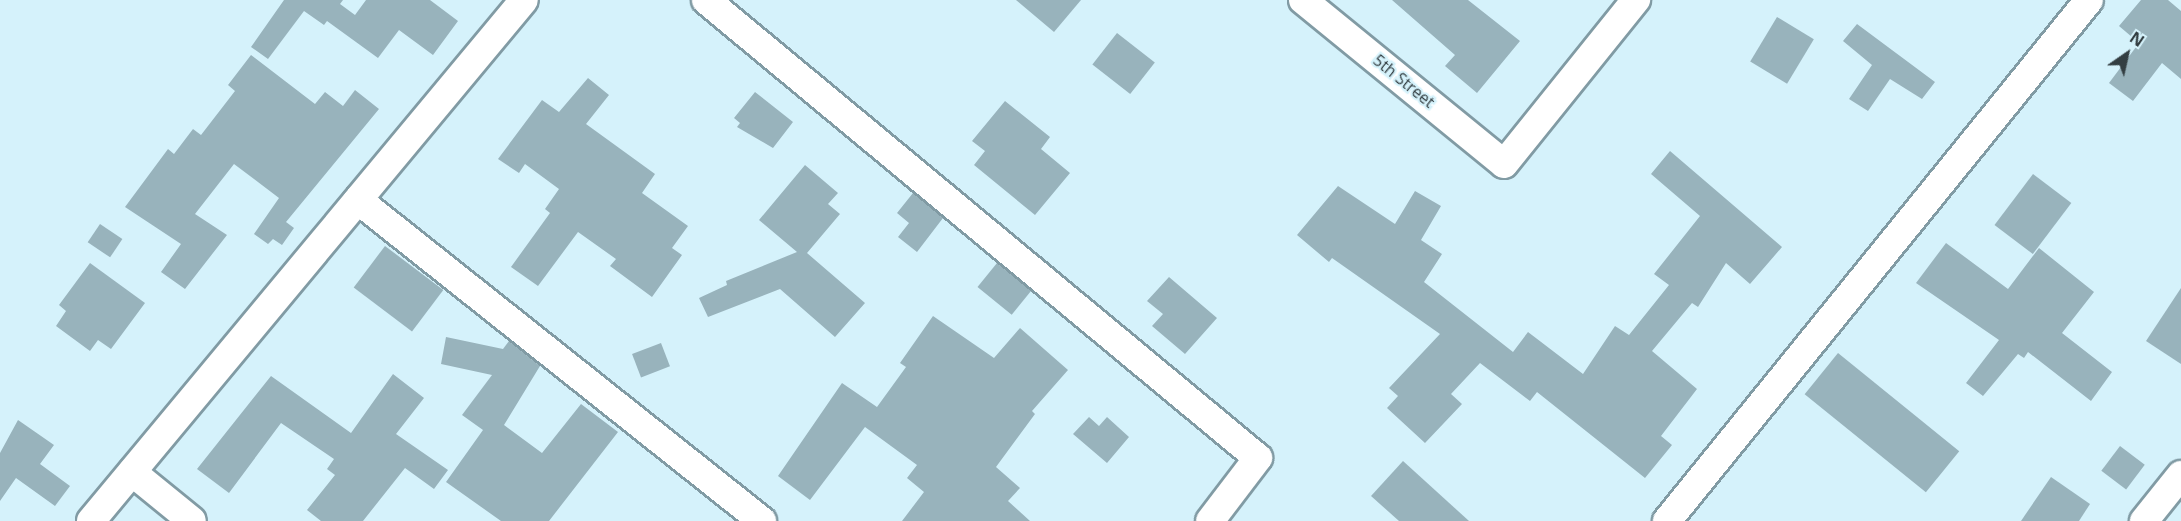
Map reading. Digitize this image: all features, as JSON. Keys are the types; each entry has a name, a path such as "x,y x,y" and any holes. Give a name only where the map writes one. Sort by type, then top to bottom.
{"street":[{"path":"91,521 524,0"},
{"path":"706,0 1258,458 1210,521"},
{"name":"5th Street","path":"1303,0 1504,164 1636,0"},
{"path":"1667,521 2089,0"},
{"path":"358,200 762,521"},
{"path":"132,472 192,521"},
{"path":"2144,521 2181,475"}],"building":[{"path":"284,0 343,0 340,4 355,15 366,0 430,0 458,21 433,55 399,30 378,58 327,21 324,25 304,11 268,59 251,47"},
{"path":"1016,0 1081,0 1054,32"},
{"path":"1392,0 1468,0 1520,41 1477,93 1445,66 1455,55"},
{"path":"2141,0 2168,0 2181,11 2181,79 2162,63 2133,101 2109,83 2139,43 2119,26"},
{"path":"1777,17 1814,39 1787,84 1750,62"},
{"path":"1857,24 1935,82 1922,99 1890,79 1868,111 1849,99 1872,65 1843,41"},
{"path":"1117,33 1155,63 1130,94 1092,65"},
{"path":"251,55 315,104 325,92 343,106 355,90 379,109 286,222 294,228 282,245 273,239 268,244 254,234 279,198 234,164 195,214 227,235 185,289 161,272 181,244 125,207 168,149 174,154 193,129 201,135 235,91 228,85"},
{"path":"588,78 609,95 586,124 655,174 642,193 688,226 672,248 682,255 652,297 610,266 616,259 578,232 538,286 511,267 550,213 545,209 559,189 525,164 519,173 498,159 542,100 559,112"},
{"path":"755,92 793,122 773,148 737,127 740,123 734,118"},
{"path":"1005,101 1050,137 1041,149 1070,173 1035,215 974,165 985,151 972,141"},
{"path":"1670,151 1782,247 1750,284 1726,263 1698,307 1692,303 1652,351 1697,389 1661,436 1672,445 1645,478 1537,392 1530,401 1480,363 1451,394 1462,404 1425,443 1387,408 1398,396 1389,388 1440,334 1332,258 1329,262 1297,235 1338,186 1395,224 1415,191 1441,206 1421,240 1442,254 1424,282 1513,352 1528,332 1583,374 1615,326 1629,335 1669,285 1654,274 1700,216 1651,174"},
{"path":"805,165 838,193 828,204 840,214 807,253 865,303 835,337 780,289 708,317 699,298 727,285 726,281 797,252 759,220"},
{"path":"2033,174 2071,203 2033,254 1994,225"},
{"path":"913,193 943,218 917,252 898,237 909,223 897,213"},
{"path":"100,224 122,239 110,257 88,242"},
{"path":"1946,243 2008,289 2039,248 2094,292 2062,333 2112,372 2091,401 2028,352 2024,358 2018,354 1983,396 1966,383 1999,340 1916,283"},
{"path":"385,246 443,290 412,331 354,288"},
{"path":"90,263 145,303 111,349 98,340 90,351 56,326 66,311 59,305"},
{"path":"997,263 1031,291 1012,315 977,287"},
{"path":"1169,277 1217,318 1185,354 1152,326 1163,314 1147,301"},
{"path":"2181,288 2181,364 2146,341"},
{"path":"933,316 994,358 1020,328 1068,370 1032,411 1035,414 996,467 1020,488 1008,501 1030,521 902,521 924,492 907,478 917,465 865,427 810,500 778,476 842,383 877,407 906,367 900,363"},
{"path":"446,337 503,349 509,341 540,366 504,425 542,453 581,404 618,432 549,521 501,521 446,482 483,430 462,415 492,375 441,364"},
{"path":"661,343 670,366 641,377 632,354"},
{"path":"1838,353 1959,451 1926,492 1805,394"},
{"path":"393,374 424,398 396,434 448,470 434,489 405,468 363,521 321,521 307,510 335,475 327,469 334,459 281,423 229,493 197,469 271,376 351,433"},
{"path":"1089,417 1099,426 1107,417 1129,437 1107,463 1073,434"},
{"path":"18,420 54,445 40,464 70,486 55,506 16,478 0,501 0,453"},
{"path":"2120,446 2145,465 2126,489 2101,471"},
{"path":"1403,461 1469,521 1399,521 1371,496"},
{"path":"2051,477 2090,504 2079,521 2021,521"}]}
